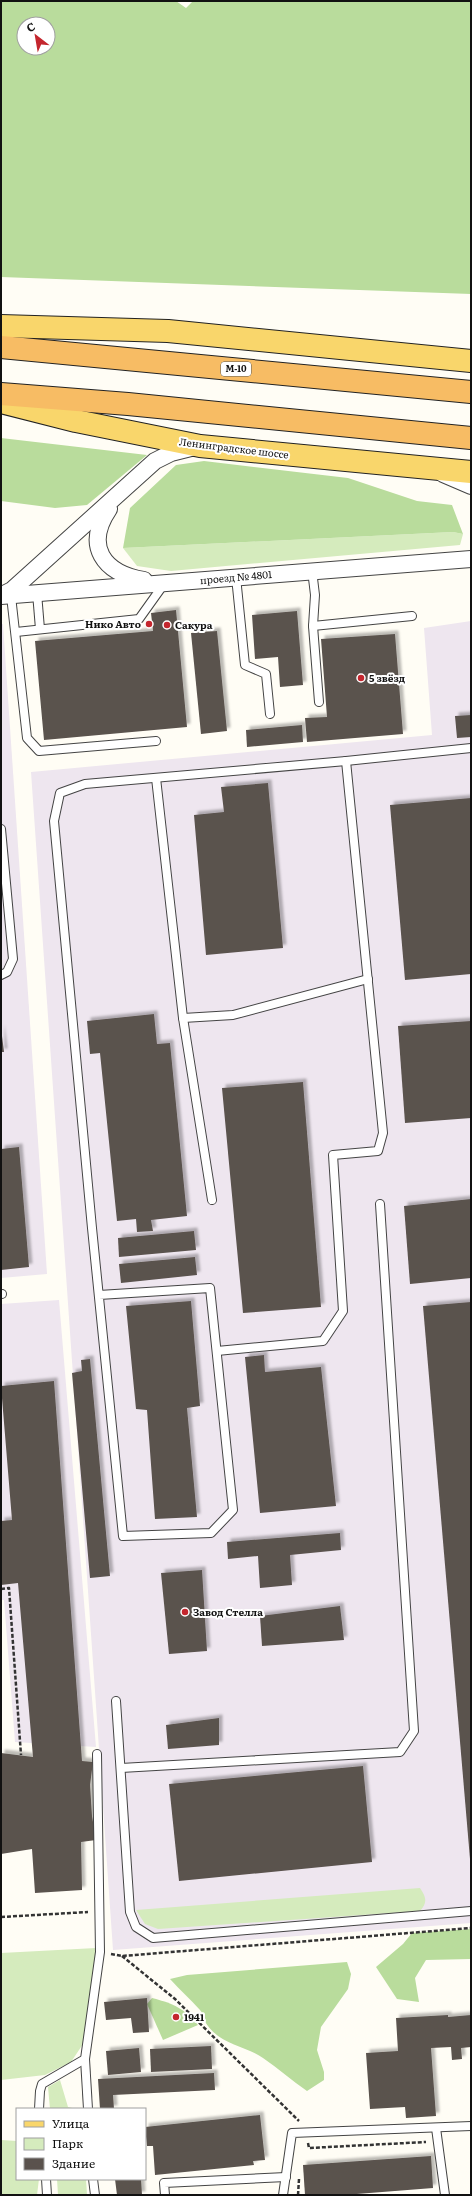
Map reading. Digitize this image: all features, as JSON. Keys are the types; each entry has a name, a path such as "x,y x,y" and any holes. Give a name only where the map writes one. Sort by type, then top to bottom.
{"highway":[{"name":"М-10","path":"1,347 471,392"},
{"path":"1,394 128,404 471,438"}],"main road":[{"path":"1,326 168,331 471,361"},
{"name":"Ленинградское шоссе","path":"1,402 76,421 200,446 471,472"}],"street":[{"path":"4,596 116,498 155,461 171,452 200,446"},
{"path":"429,468 471,486"},
{"path":"116,498 100,521 96,537 98,551 106,563 128,577 164,583"},
{"name":"проезд № 4801","path":"4,596 236,576 471,559"}],"lane":[{"path":"312,570 315,595 313,626 319,702"},
{"path":"236,576 245,665 266,674 270,714"},
{"path":"16,632 139,619 164,583"},
{"path":"37,593 40,629"},
{"path":"4,596 16,632 27,738 39,751 156,741"},
{"path":"313,626 412,616"},
{"path":"99,1295 210,1288 233,1510 211,1533 123,1536 99,1295 54,821 60,793 85,784 346,761 471,748"},
{"path":"217,1351 323,1341 343,1311 333,1155 378,1151 383,1133 346,761"},
{"path":"156,778 183,1018 212,1200"},
{"path":"1,829 13,959 6,972 1,975"},
{"path":"183,1018 233,1015 368,979"},
{"path":"121,1768 400,1752 414,1731 380,1204"},
{"path":"116,1701 130,1912 136,1927 153,1938 471,1911"},
{"path":"88,2108 85,2059 100,1952 98,1912 97,1754"},
{"path":"39,2108 40,2090 42,2084 85,2059"},
{"path":"283,2195 292,2133 471,2126"},
{"path":"436,2128 445,2195"},
{"path":"165,2195 164,2183 286,2176"},
{"path":"46,2180 48,2195"},
{"path":"94,2180 95,2195"}],"path":[{"path":"1,1589 9,1588 21,1755"},
{"path":"1,1917 98,1912"},
{"path":"100,1952 122,1956 471,1928"},
{"path":"122,1956 175,1999 304,2126 309,2148 438,2141"}],"shaded area":[{"path":"471,621 471,1923 113,1950 31,772 432,735 424,628"},
{"path":"1,624 3,624 47,1274 1,1278"},
{"path":"59,1300 96,1747 15,1742 4,1600 1,1600 1,1304"}],"green space":[{"path":"1,1 176,1 186,8 193,1 471,1 471,294 1,277"},
{"path":"1,438 147,455 87,505 55,508 1,501"},
{"path":"204,461 348,478 417,501 452,505 463,534 453,532 123,548 130,508 176,465"},
{"path":"453,532 463,534 460,545 171,571 137,566 123,548"},
{"path":"420,1888 424,1894 425,1902 420,1911 158,1929 145,1924 136,1910"},
{"path":"471,1929 471,1959 426,1960 415,1978 419,2002 397,1999 376,1967 403,1944 412,1933"},
{"path":"96,1948 92,2008 87,2038 71,2062 45,2075 1,2080 1,1953"},
{"path":"347,1962 351,1974 348,1989 321,2027 317,2050 324,2072 324,2080 307,2091 263,2058 220,2037 207,2024 200,2010 170,1979 187,1975"},
{"path":"152,1998 178,2007 188,2014 198,2025 163,2040 147,2004"},
{"path":"60,2080 68,2107 72,2108 50,2108 48,2087"},
{"path":"1,2140 16,2141 16,2180 39,2180 37,2195 1,2195"},
{"path":"57,2180 86,2180 87,2195 58,2195"}],"building":[{"path":"176,610 187,727 44,740 35,641 153,631 151,613"},
{"path":"297,611 303,685 280,687 278,657 255,659 252,615"},
{"path":"217,631 227,731 201,734 191,633"},
{"name":"5 звёзд","path":"395,634 403,734 307,742 305,718 327,717 321,639"},
{"path":"471,715 471,737 457,738 455,716"},
{"path":"302,725 303,742 247,747 246,730"},
{"path":"268,783 283,948 206,955 194,815 224,812 221,787"},
{"path":"471,798 471,974 405,980 390,805"},
{"path":"154,1014 157,1044 170,1043 187,1216 151,1220 153,1231 137,1232 136,1219 117,1221 100,1053 90,1054 87,1021"},
{"path":"471,1021 471,1118 405,1123 398,1026"},
{"path":"1,1028 4,1052 1,1052"},
{"path":"303,1082 321,1307 243,1313 222,1088"},
{"path":"19,1147 29,1267 1,1270 1,1149"},
{"path":"471,1199 471,1278 410,1284 404,1206"},
{"path":"194,1231 196,1250 119,1257 118,1238"},
{"path":"195,1257 197,1275 121,1283 119,1264"},
{"path":"191,1301 200,1406 187,1408 197,1517 155,1519 147,1410 136,1409 126,1306"},
{"path":"471,1302 471,1859 470,1859 423,1306"},
{"path":"264,1355 265,1372 321,1367 336,1506 260,1513 245,1357"},
{"path":"90,1359 110,1576 90,1578 72,1373 82,1371 81,1360"},
{"path":"54,1381 82,1761 93,1762 90,1785 92,1816 96,1840 81,1842 82,1890 35,1893 32,1849 1,1854 1,1753 33,1757 18,1583 1,1585 1,1521 12,1520 1,1386"},
{"path":"340,1533 341,1550 290,1555 292,1585 260,1588 258,1556 228,1559 227,1542"},
{"name":"Завод Стелла","path":"202,1570 207,1651 169,1654 161,1573"},
{"path":"340,1606 344,1640 262,1646 260,1616"},
{"path":"219,1718 219,1745 168,1749 166,1725"},
{"path":"363,1766 372,1862 179,1881 169,1784"},
{"path":"147,1998 149,2032 133,2033 131,2018 106,2020 104,2002"},
{"path":"448,2015 448,2017 471,2015 471,2047 461,2048 462,2059 452,2060 451,2047 431,2048 436,2116 406,2118 405,2107 370,2109 366,2053 398,2051 396,2018"},
{"path":"211,2046 212,2069 151,2072 150,2049"},
{"path":"139,2048 141,2072 108,2075 106,2051"},
{"path":"214,2073 215,2090 113,2095 114,2108 100,2108 98,2079"},
{"path":"260,2115 265,2160 253,2161 254,2165 155,2175 153,2146 147,2146 146,2127"},
{"path":"431,2156 433,2188 344,2195 305,2195 303,2165"},
{"path":"115,2180 141,2180 142,2195 117,2195"}],"place":[{"name":"Нико Авто","path":"149,624"},
{"name":"Сакура","path":"167,625"},
{"name":"5 звёзд","path":"361,678"},
{"name":"Завод Стелла","path":"185,1612"},
{"name":"1941","path":"176,2017"}]}
